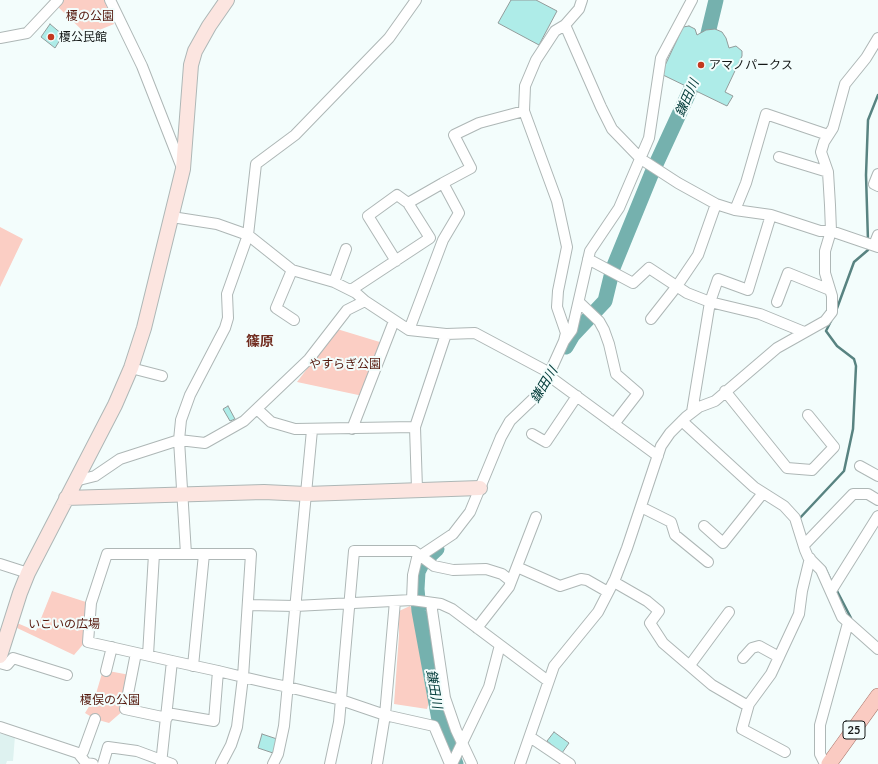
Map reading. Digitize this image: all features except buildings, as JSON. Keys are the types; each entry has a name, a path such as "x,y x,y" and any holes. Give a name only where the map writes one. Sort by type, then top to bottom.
{"main road":[{"name":"25","path":"829,764 878,696"}],"street":[{"path":"0,38 27,33 58,0"},
{"path":"110,0 142,66 182,169"},
{"path":"0,656 28,573 115,405 131,368 144,328 172,217 182,169 186,147 190,78 195,52 209,26 227,0"},
{"path":"186,554 179,440 181,420 190,395 225,328 228,318 227,294 248,235 256,164 295,135 385,43 416,0"},
{"path":"412,600 413,575 417,558 453,534 470,512 510,421 534,398 549,374 564,341 566,333 557,307 558,291 567,247 557,201 524,111 525,86 536,60 555,31 565,25 579,9 582,0"},
{"path":"564,341 572,330 588,259 594,244 619,208 649,138 661,58 692,0"},
{"path":"565,25 612,129 641,159 678,183 716,204 735,210 771,215 820,231 831,231 876,246 878,235"},
{"path":"520,764 554,666 598,612 614,582 661,446 670,433 692,412 714,400 777,348 824,321 832,312 830,290 825,273 825,251 831,231 828,172 821,152 824,142 833,128 845,84 866,58 878,38"},
{"path":"408,203 471,168 454,135 479,123 524,111"},
{"path":"735,210 746,183 766,114 828,135"},
{"path":"779,157 828,172"},
{"path":"878,174 874,184 878,186"},
{"path":"409,330 443,240 459,213 443,183"},
{"path":"350,290 430,238 408,203 397,195 368,216 396,260"},
{"path":"651,318 677,286 698,255 716,204"},
{"path":"692,412 710,302 718,279 748,290 771,215"},
{"path":"172,217 217,224 248,235 292,270 334,282 350,290 409,330 446,334 475,333 549,374 658,456"},
{"path":"334,282 346,249"},
{"path":"588,259 633,283 649,268 687,293 710,302 760,314 804,332"},
{"path":"292,270 276,308 294,320"},
{"path":"777,302 788,273 830,290"},
{"path":"75,481 98,474 120,459 179,440 205,442 244,421 310,359 347,310 365,301"},
{"path":"579,302 599,321 604,330 610,344 616,374 638,393 614,424"},
{"path":"352,429 394,321"},
{"path":"417,489 415,426 446,334"},
{"path":"131,368 162,376"},
{"path":"725,391 787,468 812,470 834,447 808,415"},
{"path":"532,434 546,442 577,396"},
{"path":"257,409 271,422 281,426 312,430 415,426"},
{"path":"682,421 730,466 763,493 784,506 795,518 810,558 822,570 842,617 878,649"},
{"path":"273,764 278,754 284,726 312,430"},
{"path":"860,466 878,476"},
{"path":"66,498 264,492 306,494 480,488"},
{"path":"704,526 723,543 763,493"},
{"path":"804,545 853,494 868,494 878,500"},
{"path":"641,507 672,522 675,535 708,562"},
{"path":"831,591 878,516"},
{"path":"477,628 496,605 511,581 536,517"},
{"path":"330,764 339,722 348,604 354,551 414,550 434,566 443,568 486,568 502,574 511,581"},
{"path":"221,764 231,745 237,727 243,677 251,554 107,554 91,603 88,642 148,656 218,671 243,677 288,687 340,700 385,715 434,726 451,764"},
{"path":"148,656 154,554"},
{"path":"193,666 204,554"},
{"path":"785,752 742,729 748,706 771,674 799,614 802,591 810,558"},
{"path":"0,564 28,573"},
{"path":"517,567 560,586 581,579 587,580 608,592"},
{"path":"614,582 647,601 659,611 650,624 663,643 712,685 748,706"},
{"path":"248,605 295,606 412,600 441,604 452,609 548,681"},
{"path":"377,764 385,715 395,601"},
{"path":"431,603 445,698 462,744 472,764"},
{"path":"690,665 729,612"},
{"path":"825,764 820,754 820,725 848,623"},
{"path":"451,764 489,687 500,645"},
{"path":"743,658 752,648 759,646 779,657"},
{"path":"106,671 112,647"},
{"path":"136,653 125,709 167,716 214,721 218,671"},
{"path":"0,663 7,665 13,658 66,674"},
{"path":"162,762 172,661"},
{"path":"78,753 83,752 95,719"},
{"path":"0,727 78,753 86,763 93,764"},
{"path":"530,737 570,764"},
{"path":"103,764 108,747 137,751 162,762 172,764"}],"shaded area":[{"path":"0,734 15,736 13,761 7,761 6,764 0,764"}],"green space":[{"name":"榎の公園","path":"59,0 104,0 114,24 87,35 54,3"},
{"path":"0,227 23,239 0,287"},
{"name":"やすらぎ公園","path":"337,329 383,343 363,396 297,382"},
{"name":"いこいの広場","path":"52,591 89,603 86,641 74,655 15,627 17,623 36,631"},
{"path":"410,606 416,615 423,675 429,702 427,709 394,704 399,635 399,611"},
{"name":"榎俣の公園","path":"103,670 130,675 125,709 109,723 95,719 85,713 95,697"}],"waterway":[{"name":"鎌田川","path":"704,50 716,0"},
{"name":"鎌田川","path":"566,347 573,335 605,301 613,268 651,175 699,71"},
{"path":"868,241 866,175 868,120 878,95"},
{"path":"836,311 854,262 868,250 868,246"},
{"path":"799,519 844,471 853,429 856,366 854,359 837,346 826,331 831,321"},
{"name":"鎌田川","path":"437,549 423,562 418,572 417,589 419,611 439,720 456,764"},
{"path":"825,568 832,583"},
{"path":"836,589 851,618 850,621"}],"place":[{"name":"榎公民館","path":"51,37"},
{"name":"アマノパークス","path":"701,65"}],"district":[{"name":"篠原","path":"260,341"}]}
